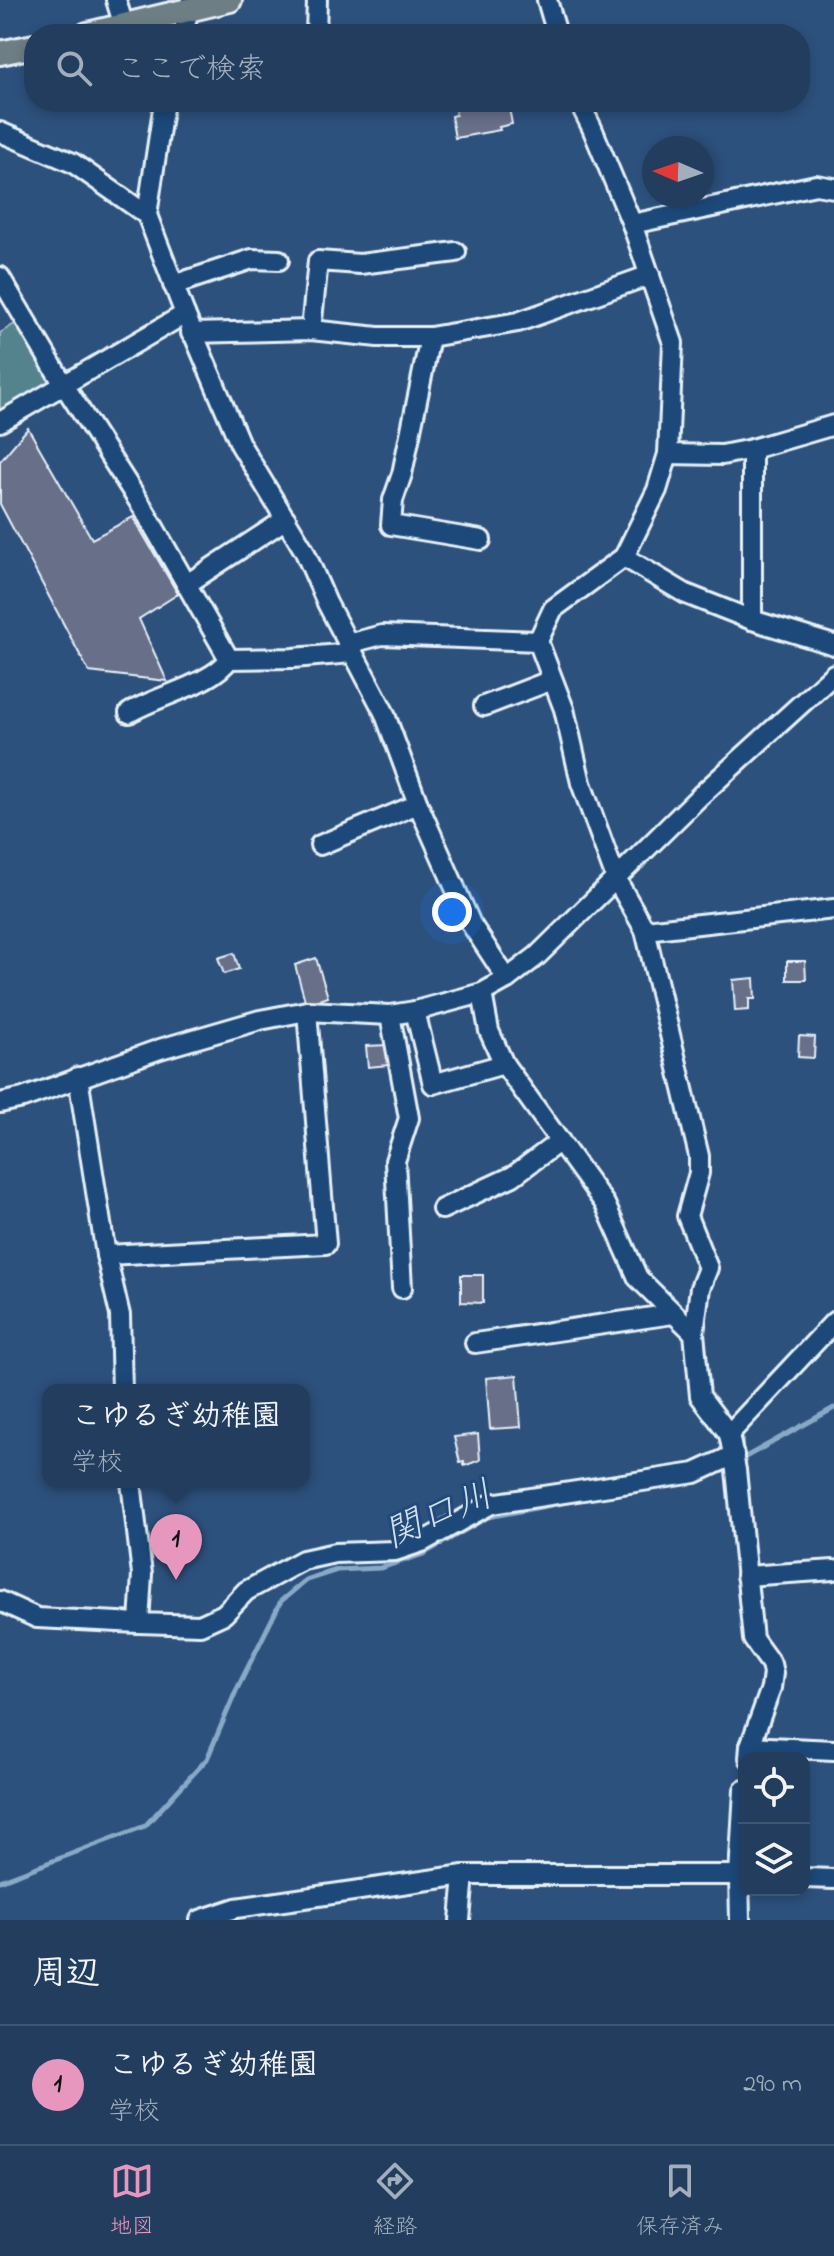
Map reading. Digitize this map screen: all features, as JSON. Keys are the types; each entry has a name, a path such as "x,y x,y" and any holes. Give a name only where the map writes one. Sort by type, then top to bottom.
{"main road":[{"path":"130,24 190,5 230,0"},
{"path":"0,53 24,48"}],"street":[{"path":"116,0 123,24"},
{"path":"316,24 317,0"},
{"path":"547,0 554,24"},
{"path":"162,112 147,215 191,333 240,444 304,550 384,712 418,804 471,924 507,979"},
{"path":"583,112 632,224 673,343 668,454 657,490 624,557 553,609 538,641 564,709 581,783 616,879 645,930 699,1156 699,1173 687,1216 708,1268 700,1288 694,1333 700,1396 729,1434 735,1463 753,1639 771,1664 773,1673 771,1688 749,1752 834,1750"},
{"path":"0,132 73,163 147,215"},
{"path":"632,224 816,185 834,188"},
{"path":"311,330 318,261 360,264 456,252"},
{"path":"173,285 252,259 279,260"},
{"path":"191,333 311,330 378,337 430,337 518,322 650,275"},
{"path":"0,277 64,385 143,508 229,659"},
{"path":"0,422 185,314"},
{"path":"430,337 402,474 393,500 391,525 481,540"},
{"path":"668,454 722,455 834,425"},
{"path":"752,449 752,620"},
{"path":"187,584 286,519"},
{"path":"624,557 686,594 752,620 834,645"},
{"path":"229,659 293,658 350,648 382,635 538,641"},
{"path":"129,713 149,700 165,697 223,669 229,659"},
{"path":"0,1103 23,1098 160,1049 260,1020 307,1011 390,1015 482,993 537,956 701,795 834,674"},
{"path":"484,706 552,680"},
{"path":"320,845 418,804"},
{"path":"645,930 834,909"},
{"path":"482,993 489,1031 504,1064 605,1204 638,1278 694,1333"},
{"path":"106,1255 326,1244 307,1011"},
{"path":"415,1011 433,1084 504,1064"},
{"path":"390,1015 409,1118 395,1161 402,1288"},
{"path":"78,1077 106,1255 120,1315 122,1384"},
{"path":"442,1209 513,1176 560,1141"},
{"path":"475,1343 673,1314"},
{"path":"729,1434 834,1322"},
{"path":"0,1601 37,1618 200,1625 224,1614 246,1591 303,1560 335,1553 395,1551 422,1542 491,1504 695,1473 735,1463"},
{"path":"132,1488 142,1574 139,1623"},
{"path":"746,1576 834,1570"},
{"path":"200,1920 236,1908 464,1875 738,1875"},
{"path":"460,1920 464,1875"},
{"path":"810,1878 834,1879"},
{"path":"740,1920 741,1896"}],"green space":[{"path":"23,319 54,382 0,414 0,333"}],"building":[{"path":"456,112 510,112 512,124 499,127 500,130 455,138 451,116 456,115"},
{"path":"28,428 92,539 133,517 178,594 139,619 167,681 89,672 0,504 0,461"},
{"path":"234,953 239,969 224,974 218,958"},
{"path":"316,958 328,997 306,1004 295,965"},
{"path":"787,961 805,961 806,980 787,980"},
{"path":"754,978 755,999 749,999 749,1010 735,1011 733,980"},
{"path":"799,1036 815,1037 814,1058 798,1057"},
{"path":"388,1045 389,1065 368,1067 366,1046"},
{"path":"461,1275 483,1275 483,1303 461,1302"},
{"path":"517,1375 521,1427 490,1429 486,1378"},
{"path":"478,1434 480,1460 464,1466 464,1462 460,1463 454,1437"}],"waterway":[{"name":"関口川","path":"740,1460 834,1408"},
{"path":"742,1458 741,1432 744,1429"},
{"name":"関口川","path":"0,1881 145,1826 207,1759 236,1691 281,1601 306,1580 337,1570 380,1568 423,1554 488,1517 588,1498"}],"place":[{"name":"こゆるぎ幼稚園","path":"176,1580"}]}
